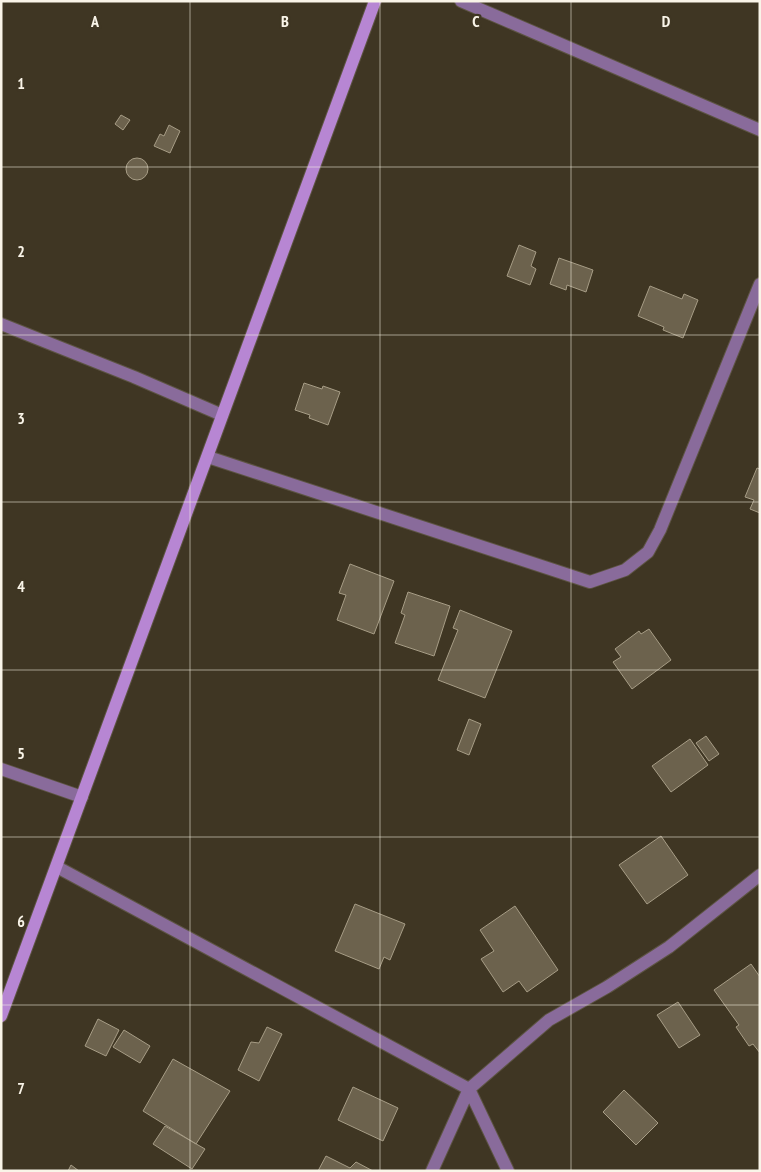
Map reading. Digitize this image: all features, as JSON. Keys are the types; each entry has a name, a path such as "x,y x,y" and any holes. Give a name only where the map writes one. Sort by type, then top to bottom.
{"street":[{"path":"1,1016 375,1"},
{"path":"461,1 760,130"},
{"path":"208,457 590,582 625,570 648,552 660,530 760,284"},
{"path":"1,324 134,377 222,415"},
{"path":"1,769 82,797"},
{"path":"56,867 469,1089 508,1171"},
{"path":"432,1171 469,1089 549,1020 607,987 669,946 760,875"}],"building":[{"path":"121,115 130,120 123,130 115,124"},
{"path":"169,125 180,131 170,153 154,146 160,134 164,136"},
{"path":"137,158 145,161 148,169 145,177 137,180 129,177 126,169 129,161"},
{"path":"519,245 536,252 531,266 536,269 530,285 507,276"},
{"path":"559,258 593,270 586,292 567,285 566,290 550,284"},
{"path":"650,286 682,299 684,294 698,300 683,338 663,330 664,327 638,316"},
{"path":"304,383 322,389 323,386 340,392 328,425 309,418 310,415 295,410"},
{"path":"757,468 760,469 760,513 750,509 754,500 745,497"},
{"path":"350,564 394,581 374,634 337,620 346,595 339,593"},
{"path":"408,592 450,606 434,656 395,643 405,615 401,613"},
{"path":"460,610 512,631 485,698 438,680 458,630 453,628"},
{"path":"649,629 671,660 632,689 613,662 621,657 615,649 639,631 641,634"},
{"path":"469,719 481,724 469,755 457,750"},
{"path":"706,736 719,754 709,761 696,743"},
{"path":"690,739 708,765 671,792 652,766"},
{"path":"661,836 688,875 647,904 619,865"},
{"path":"355,904 405,924 390,960 384,957 379,969 335,951"},
{"path":"515,906 558,970 527,992 519,981 503,992 481,959 494,951 480,930"},
{"path":"751,964 760,977 760,1053 753,1044 749,1046 736,1027 739,1025 714,990"},
{"path":"678,1002 700,1035 679,1048 657,1015"},
{"path":"98,1019 119,1030 106,1056 85,1046"},
{"path":"267,1027 282,1034 259,1081 238,1070 251,1042 259,1043"},
{"path":"124,1030 150,1046 140,1063 113,1047"},
{"path":"173,1059 230,1091 196,1144 143,1111"},
{"path":"353,1087 398,1108 383,1141 338,1120"},
{"path":"624,1090 658,1123 636,1145 603,1112"},
{"path":"165,1126 205,1149 192,1169 153,1144"},
{"path":"326,1156 350,1168 356,1162 373,1171 318,1171"},
{"path":"71,1165 79,1171 68,1171"}]}
